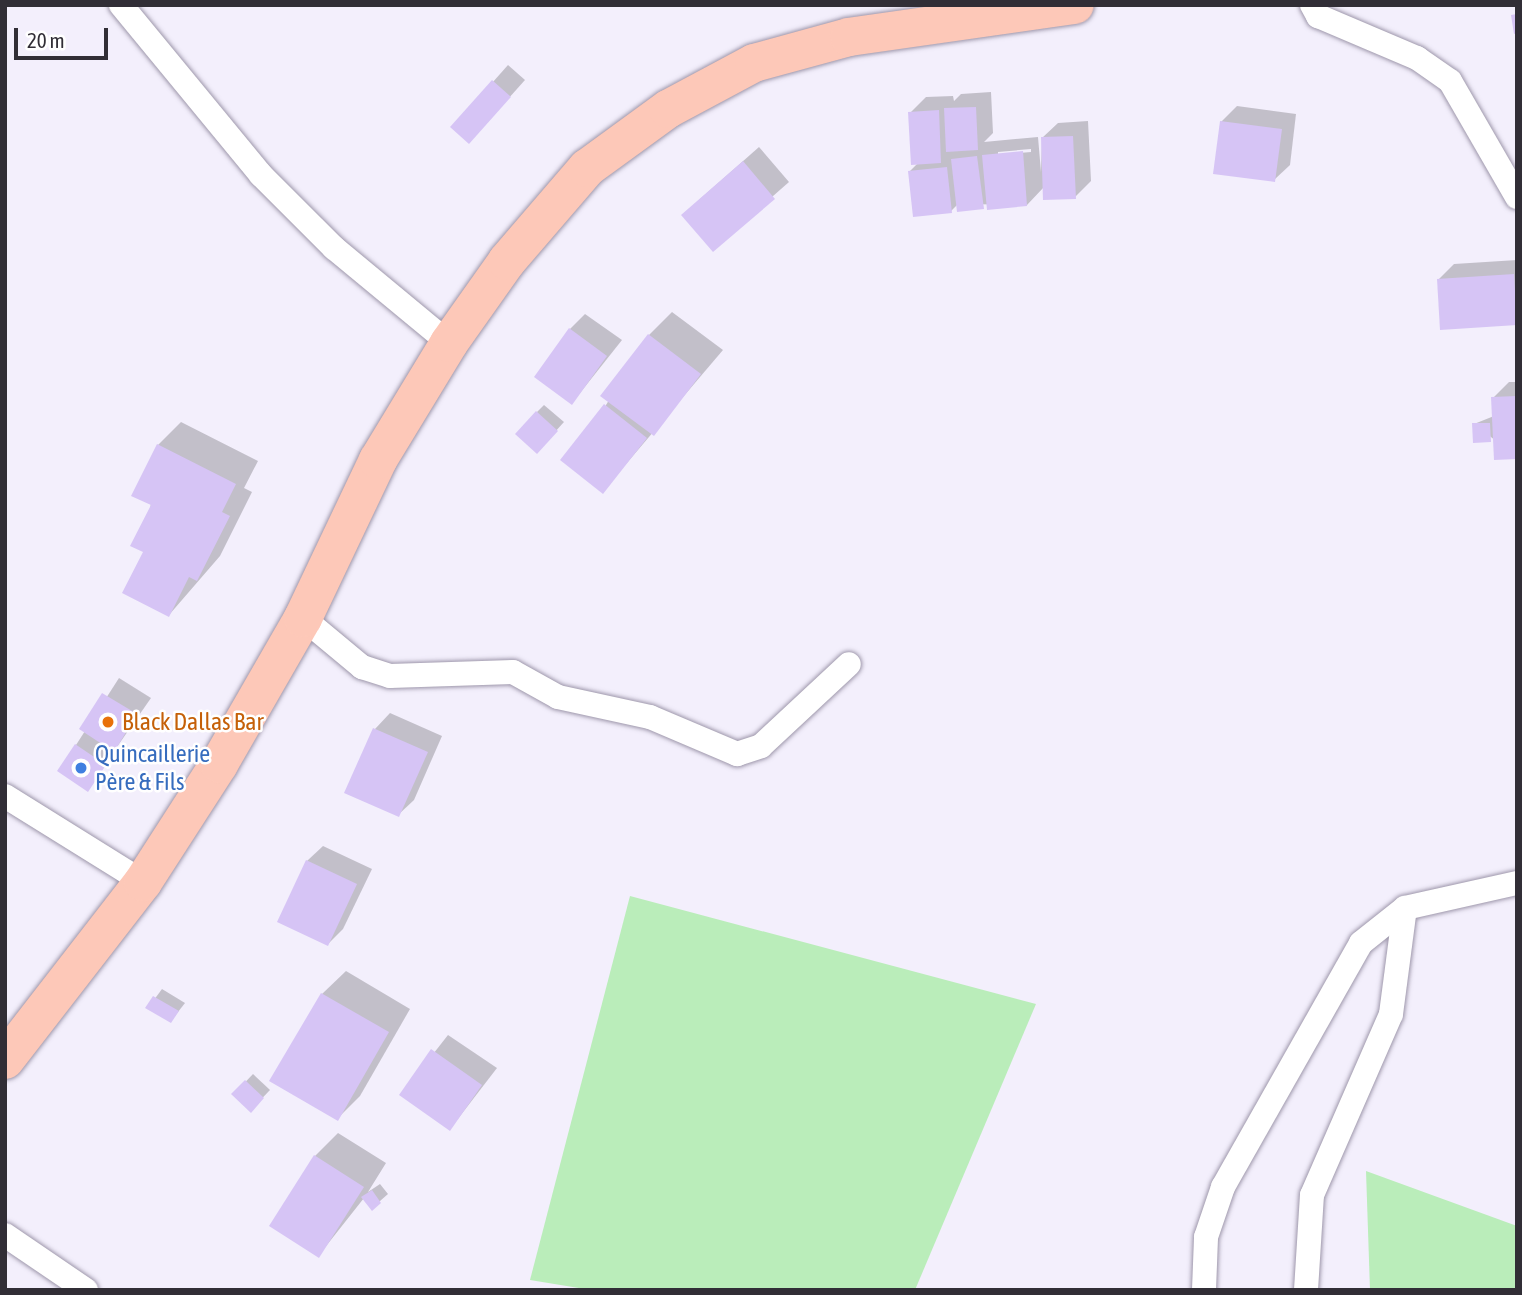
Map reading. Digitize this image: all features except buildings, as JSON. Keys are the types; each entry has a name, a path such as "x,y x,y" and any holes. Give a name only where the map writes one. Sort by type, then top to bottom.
{"main road":[{"path":"5,1060 143,882 303,618 378,460 449,343 507,261 587,169 668,109 754,63 849,37 1075,5"}],"street":[{"path":"121,5 261,175 334,248 449,343"},
{"path":"1312,5 1318,16 1417,58 1450,81 1517,197"},
{"path":"303,618 362,667 390,676 513,672 558,696 650,717 737,754 761,746 849,664"},
{"path":"5,796 143,882"},
{"path":"1204,1290 1206,1237 1223,1187 1339,973 1361,943 1405,908 1517,883"},
{"path":"1306,1290 1312,1195 1391,1014 1405,908"},
{"path":"5,1235 86,1290"}],"green space":[{"path":"630,896 1036,1004 915,1290 591,1290 530,1280"},
{"path":"1366,1171 1517,1226 1517,1290 1370,1290"}],"place":[{"name":"Black Dallas Bar","path":"108,722"},
{"name":"Quincaillerie Père & Fils","path":"81,768"}]}
